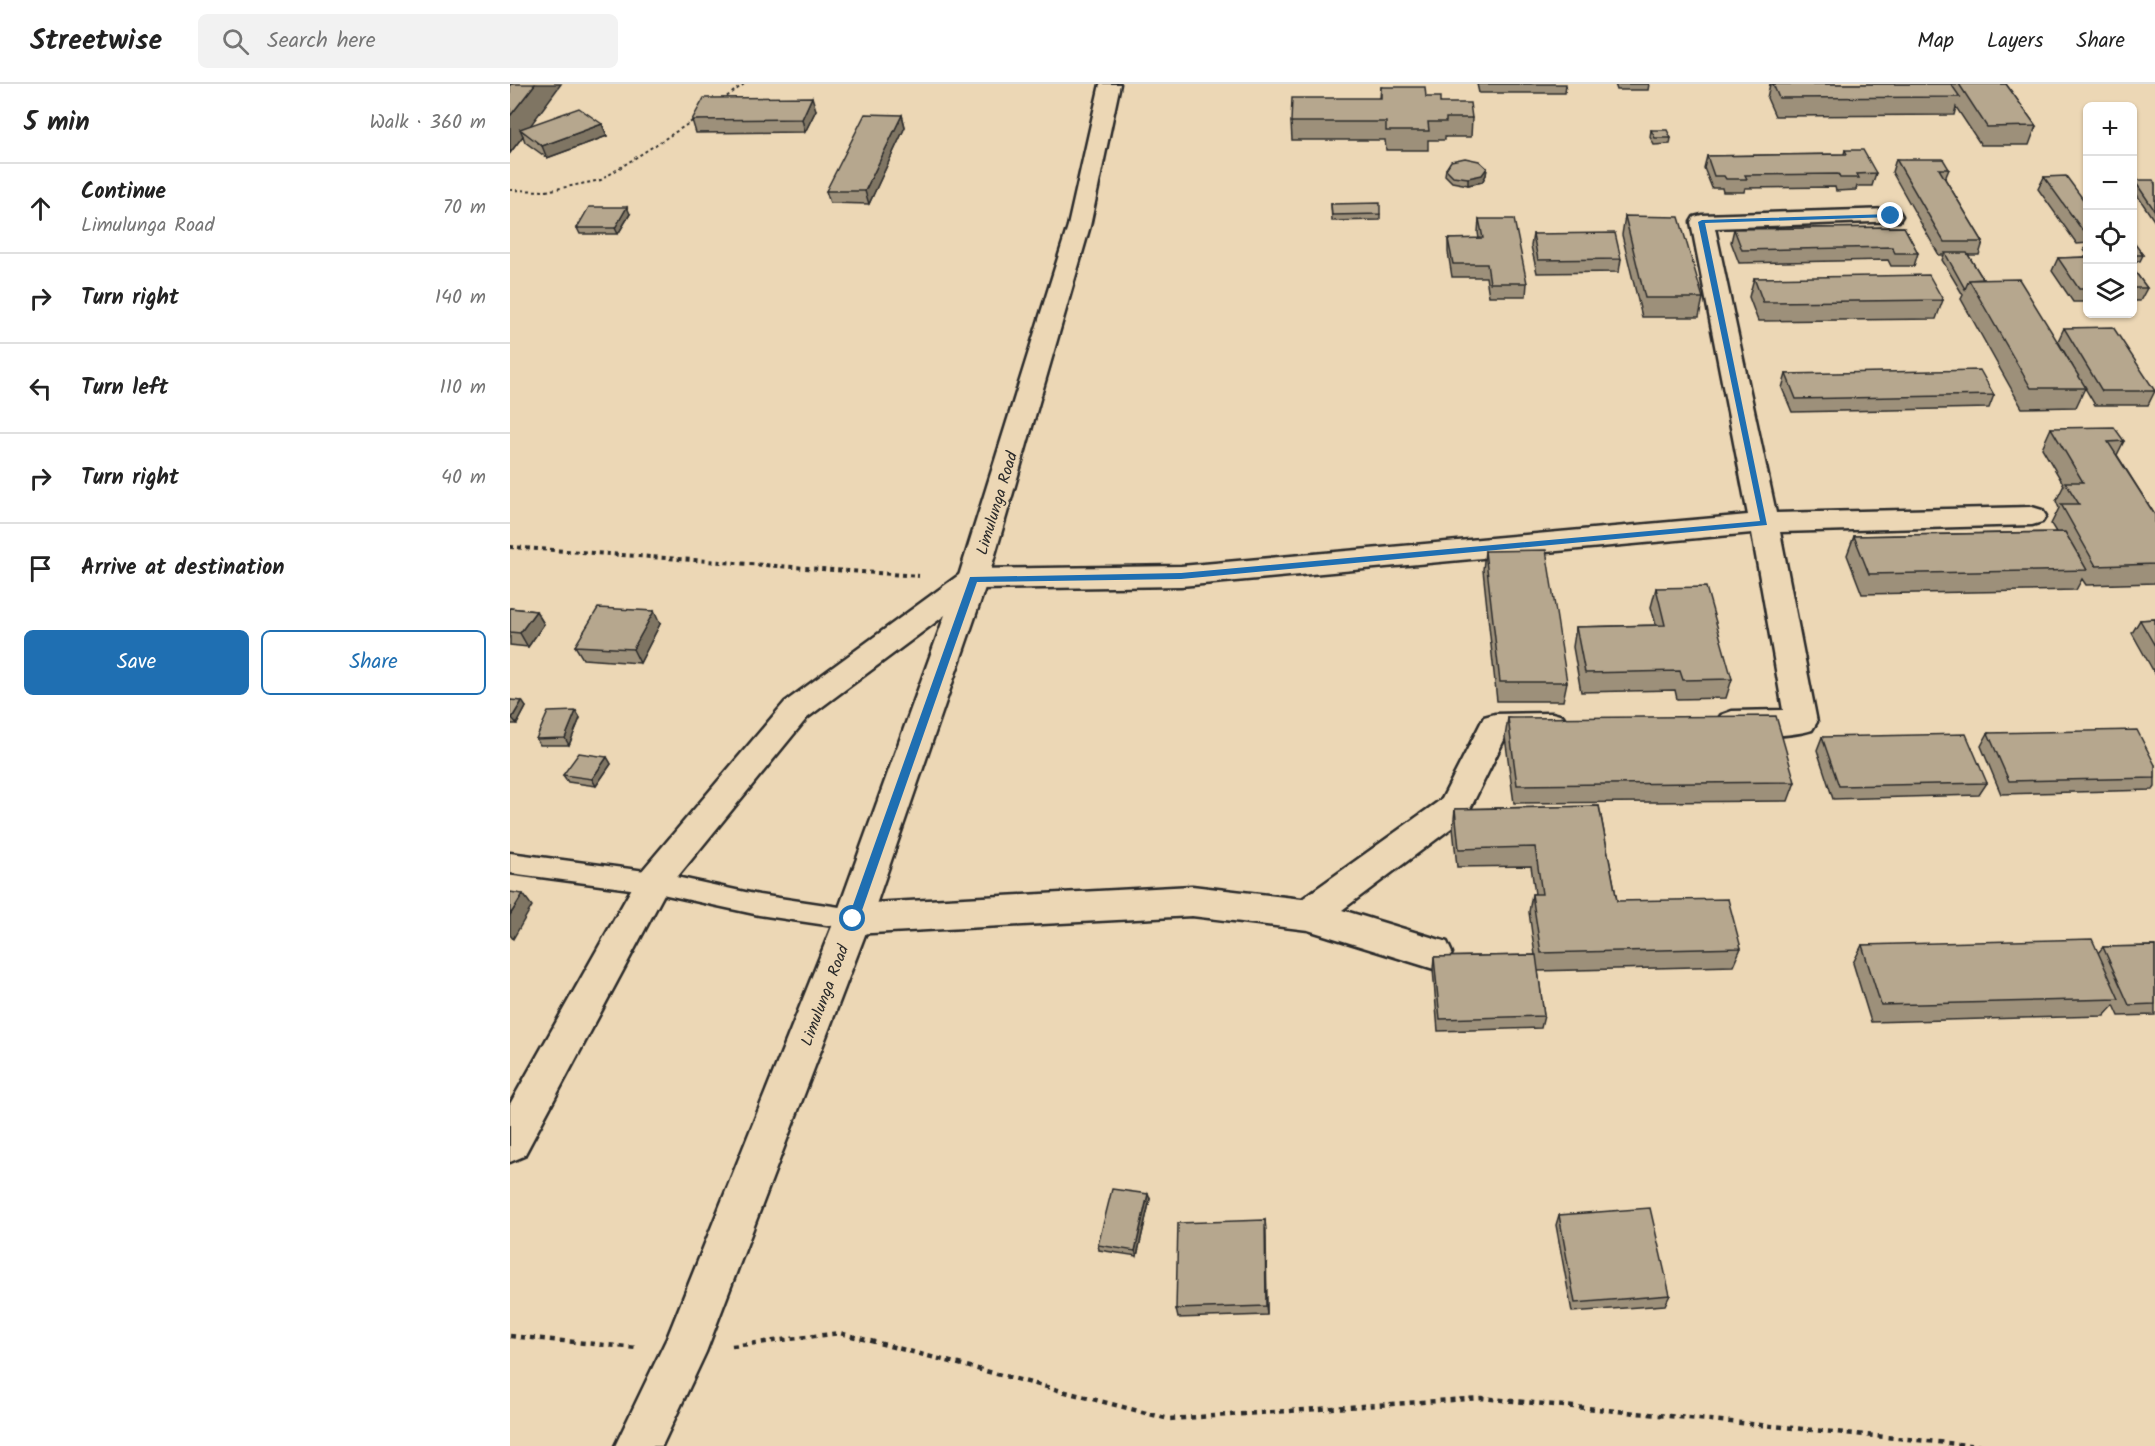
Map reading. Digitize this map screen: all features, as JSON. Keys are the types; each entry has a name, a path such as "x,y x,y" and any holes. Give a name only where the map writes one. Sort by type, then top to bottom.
{"street":[{"name":"Limulunga Road","path":"638,1446 684,1352 853,919 973,579 1079,226 1110,84"},
{"path":"1707,723 1801,722 1764,523 1702,222 1891,216"},
{"path":"510,1143 653,882 796,710 973,579 1181,576 1764,523 2032,516"},
{"path":"1308,915 1454,808 1495,726 1577,725"},
{"path":"853,919 1192,900 1308,915 1434,953"}],"lane":[{"path":"510,863 653,882 759,905 853,919"}],"path":[{"path":"717,104 744,84"},
{"path":"510,190 546,191 601,180 699,117"},
{"path":"510,547 973,579"},
{"path":"510,1336 684,1352 840,1334 1169,1419 1482,1398 1979,1446"}],"building":[{"path":"510,84 535,84 510,116"},
{"path":"1773,84 1951,84 1960,97 1779,98"},
{"path":"1959,84 2006,84 2036,126 1987,127"},
{"path":"1381,87 1425,87 1426,97 1440,97 1440,103 1470,103 1472,118 1446,118 1446,122 1428,122 1429,131 1386,131 1386,122 1291,122 1292,98 1381,98"},
{"path":"812,97 802,119 692,120 704,98"},
{"path":"579,108 602,124 542,146 520,129"},
{"path":"865,114 902,115 865,191 826,191"},
{"path":"1651,130 1667,130 1671,138 1655,138"},
{"path":"1845,150 1863,150 1876,173 1857,174 1859,178 1840,178 1838,174 1745,175 1747,179 1726,179 1724,176 1714,176 1707,156 1847,154"},
{"path":"1465,158 1479,161 1487,168 1482,175 1468,178 1453,176 1446,169 1451,161"},
{"path":"1896,159 1943,159 1949,169 1939,169 1983,242 1944,242"},
{"path":"2066,176 2083,199 2083,231 2044,177"},
{"path":"2137,180 2153,180 2155,211 2137,184"},
{"path":"1380,203 1380,214 1332,215 1331,204"},
{"path":"589,207 627,207 615,228 577,228"},
{"path":"1625,216 1679,217 1703,298 1645,298"},
{"path":"1479,219 1514,219 1527,283 1490,283 1487,264 1453,264 1448,239 1483,238"},
{"path":"1904,227 1918,253 1895,253 1892,247 1742,250 1734,229"},
{"path":"1615,233 1621,259 1538,260 1533,234"},
{"path":"2137,247 2143,255 2137,255"},
{"path":"1945,253 1967,253 1983,279 1969,280 1965,289"},
{"path":"2083,257 2083,289 2079,289 2058,258"},
{"path":"2137,274 2147,288 2137,288"},
{"path":"1929,275 1943,300 1763,302 1754,278"},
{"path":"2019,279 2086,388 2031,388 1969,280"},
{"path":"2113,327 2155,391 2102,391 2064,328"},
{"path":"1980,370 1994,395 1796,399 1786,374"},
{"path":"2114,427 2124,441 2108,442 2155,515 2155,564 2096,566 2061,504 2079,504 2065,482 2083,482 2051,428"},
{"path":"2065,532 2087,570 1869,574 1854,536"},
{"path":"1546,550 1567,682 1500,682 1485,551"},
{"path":"1706,587 1732,679 1683,680 1680,671 1585,673 1576,627 1665,625 1656,588"},
{"path":"510,608 536,611 520,633 510,632"},
{"path":"598,608 654,611 633,649 575,646"},
{"path":"2155,619 2155,646 2140,620"},
{"path":"510,700 522,701 512,718 510,718"},
{"path":"576,711 565,738 536,739 548,712"},
{"path":"1776,716 1795,782 1517,785 1508,718"},
{"path":"2137,730 2155,765 2155,778 2009,781 1988,733"},
{"path":"1966,734 1987,783 1839,786 1822,737"},
{"path":"579,753 607,757 592,779 563,775"},
{"path":"1599,806 1617,901 1728,899 1741,948 1541,953 1532,894 1542,894 1535,847 1459,849 1455,809"},
{"path":"510,892 523,894 510,915"},
{"path":"2092,939 2119,999 1881,1005 1862,945"},
{"path":"2155,946 2155,1004 2129,1005 2103,947"},
{"path":"1536,955 1544,1016 1440,1019 1434,957"},
{"path":"1112,1189 1148,1194 1135,1251 1098,1245"},
{"path":"1650,1208 1670,1295 1575,1303 1559,1215"},
{"path":"1265,1220 1266,1306 1176,1309 1178,1223"}],"route":[{"path":"853,919 973,579 1181,576 1764,523 1702,222 1891,216"}]}
